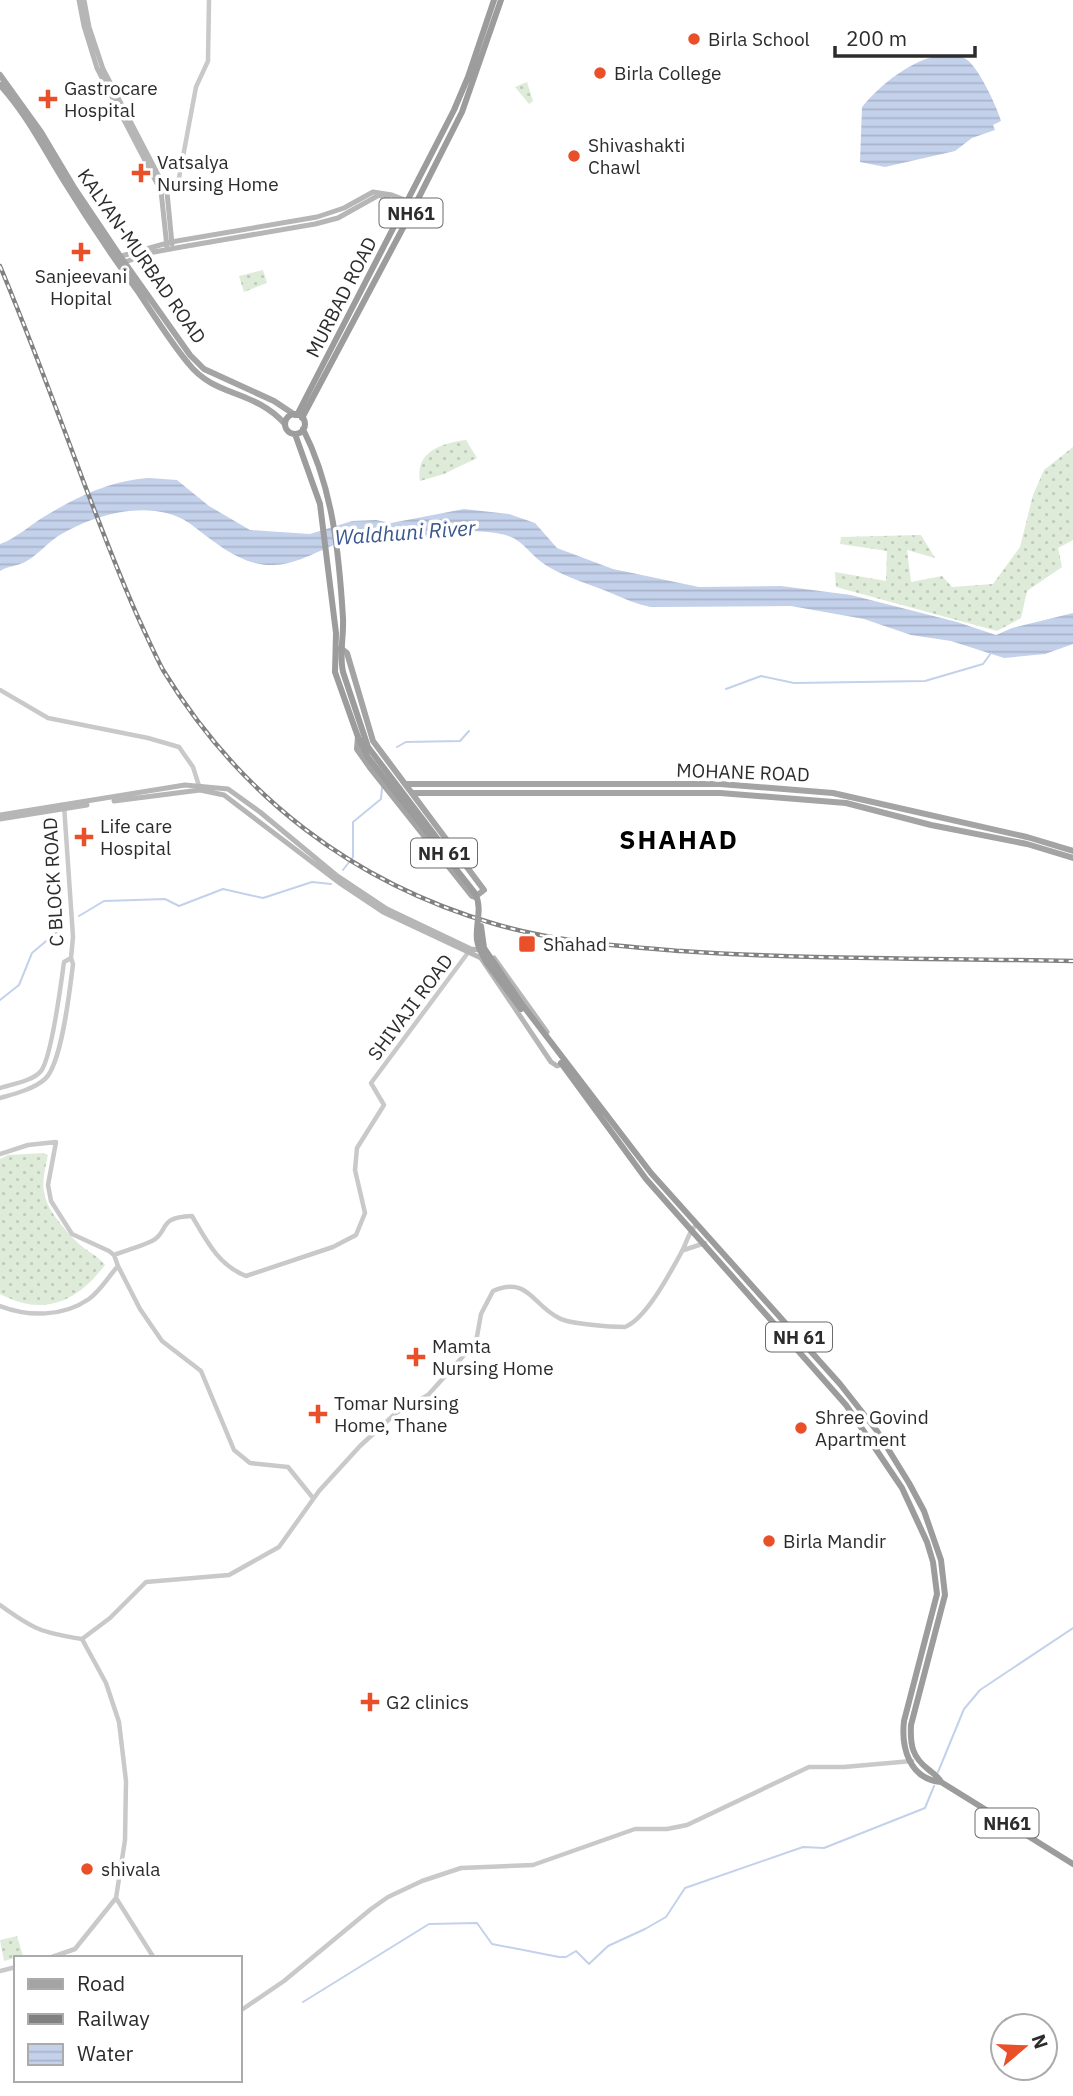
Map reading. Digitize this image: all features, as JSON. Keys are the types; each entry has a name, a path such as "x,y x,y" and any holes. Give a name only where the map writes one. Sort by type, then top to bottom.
{"highway":[{"name":"MURBAD ROAD","path":"326,368 459,99 494,0"},
{"name":"NH61","path":"285,424 287,418 298,416 326,368 462,112 501,0"},
{"path":"285,424 287,431 295,434 303,429 304,423 298,416"},
{"name":"NH 61","path":"303,429 318,461 332,510 344,632 335,672 358,737 481,895 484,948 562,1064 694,1227 817,1357 877,1431 924,1511 942,1560 946,1595 911,1725 913,1760"},
{"name":"NH 61","path":"295,434 320,504 343,672 365,748"},
{"name":"NH 61","path":"553,1049 588,1091 618,1134"},
{"name":"NH 61","path":"707,1241 846,1405 902,1488 918,1519 933,1562 937,1594 904,1721 904,1750 913,1760"},
{"path":"810,1363 817,1357"},
{"name":"NH61","path":"913,1760 920,1774 933,1782 941,1782 1073,1864"}],"main road":[{"path":"81,0 103,69 165,193 169,246"},
{"name":"KALYAN-MURBAD ROAD","path":"0,75 26,110 168,338 198,375 216,386 258,401 271,409 285,424"},
{"name":"KALYAN-MURBAD ROAD","path":"0,85 119,260 172,333 204,369 274,401 298,416"},
{"path":"119,260 169,246 317,217 379,195 413,207"},
{"path":"339,650 347,653 373,741 484,890 475,897 357,749 358,737"},
{"name":"MOHANE ROAD","path":"405,784 720,784 775,787 852,796 1073,858"},
{"path":"0,817 104,800 152,789 185,785 229,789 342,882 387,909 481,958 551,1062 557,1066 562,1064"},
{"name":"MOHANE ROAD","path":"413,793 720,793 846,803 1027,838 1073,851"},
{"path":"470,951 491,953 588,1091"}],"street":[{"path":"165,193 179,178 196,87 208,61 209,0"},
{"path":"0,690 48,718 179,747 193,767 200,788"},
{"name":"C BLOCK ROAD","path":"0,1098 44,1080 64,1031 73,964 64,806"},
{"name":"SHIVAJI ROAD","path":"114,1255 155,1240 166,1222 180,1216 192,1216 212,1251 237,1272 246,1276 333,1247 356,1235 365,1213 355,1170 357,1148 384,1105 371,1083 470,951"},
{"name":"C BLOCK ROAD","path":"0,1088 43,1069 54,1028 64,962 71,958"},
{"path":"54,1028 64,1031"},
{"path":"44,1063 52,1065"},
{"path":"34,1075 37,1083"},
{"path":"0,1154 28,1145 56,1142 48,1185 51,1201 72,1234 114,1255 140,1309 162,1341 201,1371 234,1450 250,1463 288,1467 313,1498"},
{"path":"0,1605 30,1626 47,1633 82,1639 110,1618 146,1582 229,1575 279,1547 313,1498 359,1446 396,1413 428,1395 476,1342 481,1314 493,1291 506,1286 521,1288 559,1319 625,1327 638,1320 683,1250 694,1227"},
{"path":"683,1250 707,1241"},
{"path":"0,1306 12,1311 57,1314 90,1298 118,1266"},
{"path":"55,1956 75,1949 116,1898 125,1840 127,1806 121,1730 116,1707 106,1683 82,1639"},
{"path":"242,2010 284,1981 370,1909 422,1881 461,1868 533,1865 635,1829 667,1829 687,1825 809,1767 844,1768 913,1760"},
{"path":"116,1898 153,1956"}],"green space":[{"path":"527,82 533,101 529,104 515,87"},
{"path":"263,270 267,283 244,292 239,276"},
{"path":"466,440 477,458 444,474 420,481 420,471 426,456 439,447"},
{"path":"1073,447 1073,540 1058,548 1062,567 1027,591 1021,618 997,631 836,587 835,572 886,581 887,551 840,544 841,537 921,535 935,558 907,550 911,582 942,576 952,587 993,584 1020,547 1033,495 1044,470"},
{"path":"8,1155 48,1155 43,1184 49,1206 71,1236 105,1265 94,1278 71,1296 45,1305 16,1301 0,1294 0,1159"},
{"path":"17,1936 23,1956 14,1956 14,1958 4,1961 0,1940"}],"water":[{"path":"942,55 964,58 975,68 1001,121 993,125 995,130 972,138 955,151 885,167 860,162 862,107 898,74 931,57"},
{"name":"Waldhuni River","path":"149,478 177,480 209,506 250,530 310,534 352,521 376,520 391,523 464,509 509,514 535,523 557,548 613,569 699,587 781,586 851,595 957,622 996,635 1012,628 1073,613 1073,644 1045,654 1004,658 951,641 911,635 864,619 791,606 651,607 562,574 541,562 509,536 475,531 400,540 355,539 302,559 273,565 239,557 174,515 139,510 102,517 68,530 29,560 0,571 0,544 83,495 122,482"}],"waterway":[{"path":"726,689 761,676 794,683 925,681 983,664 991,653"},
{"path":"397,747 406,742 460,741 469,731"},
{"path":"343,870 353,857 353,822 381,799 382,787"},
{"path":"79,916 104,901 165,899 179,906 223,889 263,898 312,882 331,884"},
{"path":"0,1000 19,985 32,953 64,926"},
{"path":"938,1772 964,1709 980,1690 1073,1628"},
{"path":"303,2002 429,1924 477,1923 492,1944 559,1957 566,1957 576,1951 589,1964 608,1946 666,1917 685,1888 803,1847 824,1848 925,1808 934,1786"}],"railway":[{"path":"0,266 118,572 163,670 227,757 264,795 305,829 348,859 394,885 443,906 495,924 564,939 730,954 1073,961"}],"place":[{"name":"Birla School","path":"694,39"},
{"name":"Birla College","path":"600,73"},
{"name":"Gastrocare Hospital","path":"48,99"},
{"name":"Shivashakti Chawl","path":"574,156"},
{"name":"Vatsalya Nursing Home","path":"141,173"},
{"name":"Sanjeevani Hopital","path":"81,252"},
{"name":"Life care Hospital","path":"84,837"},
{"name":"Shahad","path":"527,944"},
{"name":"Mamta Nursing Home","path":"416,1357"},
{"name":"Tomar Nursing Home, Thane","path":"318,1414"},
{"name":"Shree Govind Apartment","path":"801,1428"},
{"name":"Birla Mandir","path":"769,1541"},
{"name":"G2 clinics","path":"370,1702"},
{"name":"shivala","path":"87,1869"}],"district":[{"name":"SHAHAD","path":"679,839"}]}
